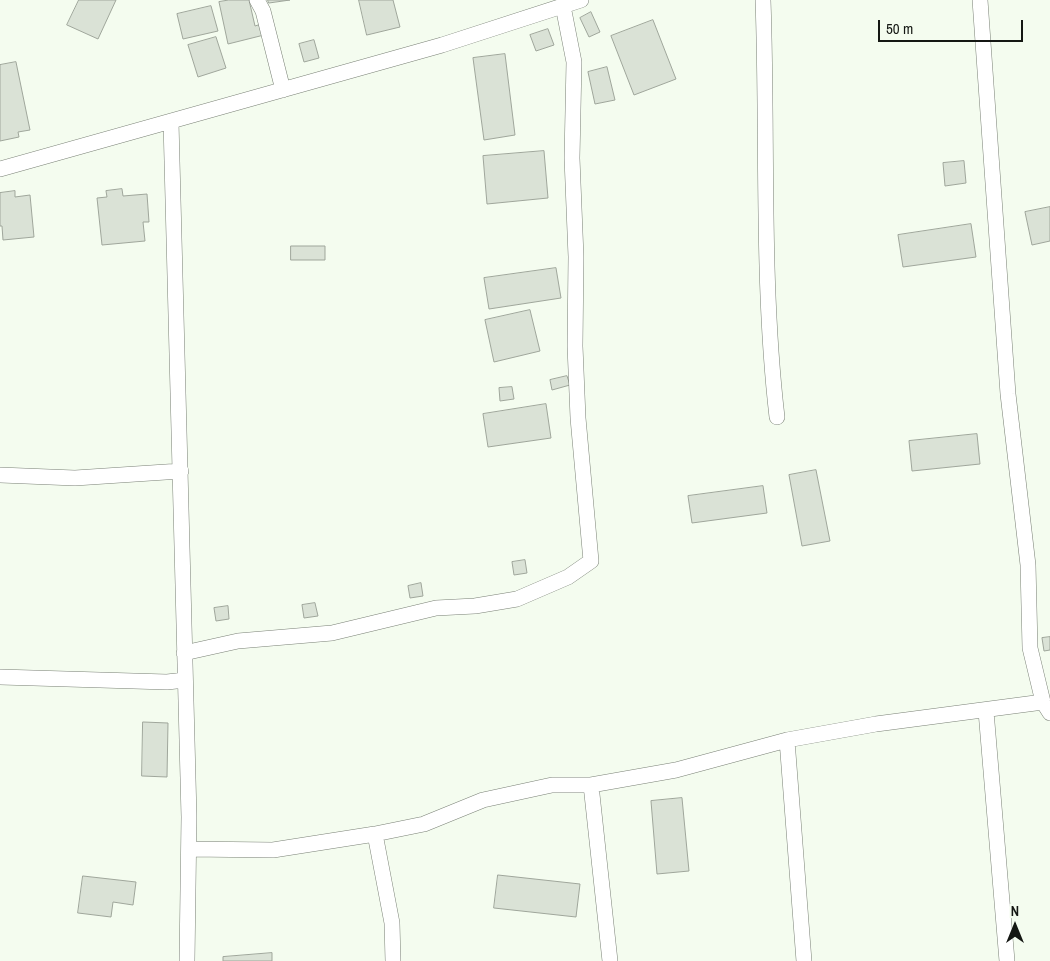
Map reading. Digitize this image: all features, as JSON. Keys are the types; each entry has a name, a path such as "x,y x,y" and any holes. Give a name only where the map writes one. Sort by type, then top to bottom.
{"street":[{"path":"258,0 283,90"},
{"path":"0,170 442,45 581,0"},
{"path":"763,0 767,103 770,351 777,417"},
{"path":"189,849 273,850 375,834 424,824 483,800 552,785 591,785 676,770 788,740 876,724 986,710 1047,707 1030,648 1028,565 1008,394 980,0"},
{"path":"184,653 238,642 332,633 436,608 475,606 518,599 568,577 591,562 578,418 575,355 576,257 572,158 574,62 563,6"},
{"path":"171,122 189,849 187,961"},
{"path":"0,476 76,478 181,471"},
{"path":"0,677 167,682 185,680"},
{"path":"986,710 1008,961"},
{"path":"788,740 804,961"},
{"path":"591,785 610,961"},
{"path":"375,834 392,923 393,961"}],"building":[{"path":"79,0 116,0 98,39 67,25"},
{"path":"249,0 255,26 261,24 264,35 228,44 219,2"},
{"path":"268,0 290,0 269,3"},
{"path":"359,0 393,0 400,27 367,35"},
{"path":"211,6 218,31 183,39 177,14"},
{"path":"591,12 600,32 589,37 580,18"},
{"path":"653,20 676,79 634,95 611,36"},
{"path":"548,29 554,45 536,51 530,35"},
{"path":"216,37 226,68 198,77 188,45"},
{"path":"314,40 319,58 304,62 299,44"},
{"path":"505,54 515,135 484,140 473,58"},
{"path":"16,62 30,130 18,132 19,137 0,141 0,65"},
{"path":"607,67 615,100 595,104 588,72"},
{"path":"544,151 548,198 487,204 483,156"},
{"path":"964,161 966,183 945,186 943,163"},
{"path":"122,189 123,196 147,194 149,222 143,222 145,241 102,245 97,198 107,197 106,191"},
{"path":"15,191 15,197 30,195 34,237 3,240 2,226 0,226 0,193"},
{"path":"1050,207 1050,241 1032,245 1025,212"},
{"path":"971,224 976,257 903,267 898,235"},
{"path":"291,246 325,246 325,260 291,260"},
{"path":"556,268 561,298 489,309 484,278"},
{"path":"530,310 540,351 494,362 485,320"},
{"path":"567,376 570,385 552,390 550,380"},
{"path":"512,387 514,399 500,401 499,388"},
{"path":"546,404 551,438 488,447 483,414"},
{"path":"977,434 980,464 912,471 909,441"},
{"path":"816,470 830,541 802,546 789,475"},
{"path":"763,486 767,513 692,523 688,496"},
{"path":"525,560 527,573 514,575 512,562"},
{"path":"421,583 423,596 410,598 408,586"},
{"path":"315,603 318,616 304,618 302,605"},
{"path":"228,606 229,619 216,621 214,608"},
{"path":"1050,637 1050,650 1044,651 1042,638"},
{"path":"143,722 168,723 167,777 142,776"},
{"path":"682,798 689,871 657,874 651,801"},
{"path":"498,875 580,884 576,917 494,908"},
{"path":"83,876 136,882 133,905 113,902 111,917 78,913"},
{"path":"272,953 272,961 223,961 223,957"}]}
